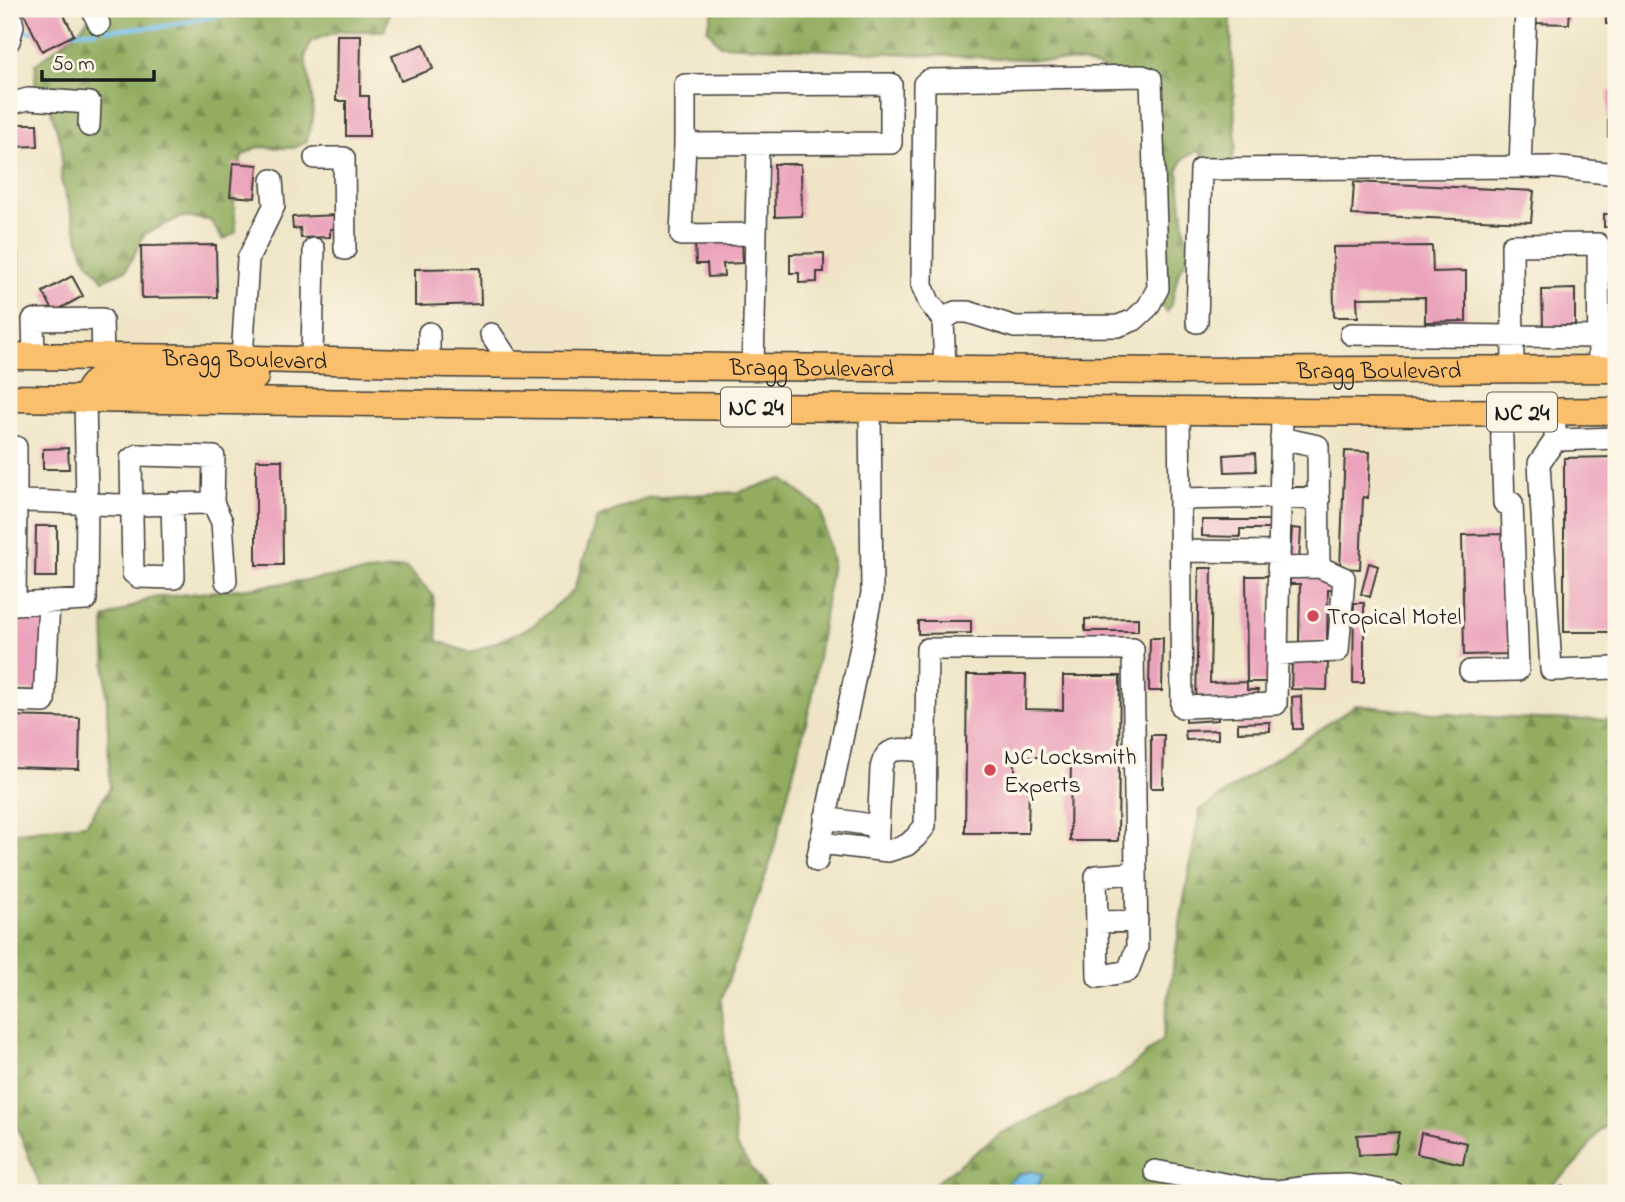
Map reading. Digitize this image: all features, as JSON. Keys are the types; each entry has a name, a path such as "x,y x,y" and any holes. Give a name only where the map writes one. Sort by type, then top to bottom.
{"main road":[{"name":"Bragg Boulevard","path":"21,357 1175,371 1608,368"},
{"path":"85,398 89,388 97,380 115,377 282,377 294,373 312,361"},
{"name":"Bragg Boulevard","path":"9,398 1282,412 1616,411"}],"street":[{"path":"9,9 13,26 9,41"},
{"path":"1520,167 1526,9"},
{"path":"943,320 955,312 968,312 1014,327 1118,326 1134,320 1148,307 1158,288 1151,79 1142,76 929,80 924,84 922,285 929,302 943,320 945,368"},
{"path":"685,144 891,143 891,84 685,85 681,235 756,234"},
{"path":"9,104 28,99 90,103 89,126"},
{"path":"753,366 758,144"},
{"path":"316,158 344,158 345,249"},
{"path":"1197,322 1201,169 1552,167 1616,174"},
{"path":"242,359 248,259 274,206 272,180"},
{"path":"1513,369 1512,245 1598,244 1599,337 1608,368"},
{"path":"312,361 314,249"},
{"path":"21,357 33,320 102,319 103,358"},
{"path":"429,333 429,363"},
{"path":"491,334 511,364"},
{"path":"1351,334 1599,337"},
{"path":"9,447 16,447 15,604 86,600 85,398"},
{"path":"870,408 872,593 818,852 888,851 907,845 925,826 926,649 1133,649 1137,947 1128,971 1098,977 1096,876 1136,873"},
{"path":"1179,411 1182,707 1276,704 1282,412"},
{"path":"1555,411 1556,439 1539,463 1551,670 1616,668"},
{"path":"1470,671 1518,670 1512,503 1504,503 1501,412"},
{"path":"1281,438 1318,446 1319,567"},
{"path":"1556,439 1616,438"},
{"path":"173,503 174,578 138,577 133,573 131,459 138,455 214,457 213,503 222,522 226,582"},
{"path":"1180,499 1319,499"},
{"path":"16,501 131,505 213,503"},
{"path":"1180,551 1279,560 1319,567 1344,578 1338,651 1277,654"},
{"path":"9,701 44,702 49,602"},
{"path":"877,850 884,757 898,750 926,751"},
{"path":"825,818 878,826"},
{"path":"1097,922 1137,921"},
{"path":"1156,1171 1257,1190 1277,1191 1347,1185 1394,1193"}],"green space":[{"path":"97,9 391,9 384,31 340,31 311,41 305,57 313,120 306,142 294,148 257,147 242,156 233,192 236,232 223,240 210,220 181,217 145,234 126,270 103,280 84,256 61,180 62,146 49,105 35,88 36,64 77,32"},
{"path":"714,9 1230,9 1236,147 1232,160 1219,162 1197,151 1183,159 1178,171 1188,250 1167,312 1160,305 1152,110 1124,75 1081,62 720,45 707,29"},
{"path":"782,479 821,509 832,562 812,699 771,860 721,1001 736,1146 769,1193 43,1193 9,1106 9,833 86,824 110,788 104,619 151,598 406,567 433,595 438,641 471,653 531,627 574,590 597,518 646,498 739,492"},
{"path":"1356,705 1486,717 1616,719 1616,1124 1601,1129 1576,1164 1542,1193 922,1193 1001,1133 1116,1080 1162,1040 1200,810"}],"water":[{"path":"1032,1171 1043,1175 1033,1193 994,1193 1019,1174"}],"building":[{"path":"22,9 61,9 74,35 42,51"},
{"path":"1533,9 1570,9 1569,24 1532,23"},
{"path":"1606,9 1616,9 1616,24 1606,24"},
{"path":"337,35 361,35 360,96 369,96 369,136 346,136 346,101 336,101"},
{"path":"424,44 433,69 401,81 392,56"},
{"path":"1608,91 1616,91 1616,137 1608,137"},
{"path":"9,124 37,124 38,146 9,147"},
{"path":"233,163 258,165 255,198 230,196"},
{"path":"774,164 801,164 802,216 775,217"},
{"path":"1354,182 1534,191 1531,222 1352,215"},
{"path":"1604,214 1616,214 1616,227 1604,227"},
{"path":"338,215 338,229 330,229 330,237 301,238 300,228 293,229 292,217"},
{"path":"742,242 743,263 723,264 724,276 708,277 707,264 696,264 695,244"},
{"path":"216,245 217,297 142,298 141,246"},
{"path":"1432,246 1433,272 1466,271 1466,321 1425,322 1425,297 1357,298 1358,317 1334,317 1333,247"},
{"path":"9,253 18,253 18,310 9,311"},
{"path":"824,253 824,272 817,272 817,282 799,283 799,273 790,273 790,254"},
{"path":"480,268 481,304 415,306 415,269"},
{"path":"72,276 83,296 54,312 43,292"},
{"path":"1575,289 1575,325 1543,326 1542,290"},
{"path":"68,448 69,469 43,469 43,449"},
{"path":"1345,451 1370,452 1368,498 1363,497 1360,569 1340,568"},
{"path":"1255,453 1256,471 1225,472 1224,455"},
{"path":"1616,457 1616,632 1564,632 1564,458"},
{"path":"256,460 282,460 283,565 256,565"},
{"path":"1202,520 1274,520 1274,529 1240,529 1240,537 1202,536"},
{"path":"36,526 57,526 57,577 35,577"},
{"path":"1292,528 1301,529 1299,561 1290,561"},
{"path":"1507,534 1509,654 1464,655 1462,535"},
{"path":"1369,563 1378,566 1370,597 1361,594"},
{"path":"1199,568 1212,568 1210,683 1247,682 1247,690 1258,690 1258,702 1196,703"},
{"path":"1246,576 1268,576 1269,682 1247,682"},
{"name":"Tropical Motel","path":"1290,578 1335,578 1335,590 1328,589 1327,642 1299,642 1300,584 1290,584"},
{"path":"1354,603 1364,603 1364,683 1353,683"},
{"path":"9,610 44,611 42,691 9,690"},
{"path":"1138,618 1138,631 1085,631 1085,619"},
{"path":"918,621 971,621 971,633 918,634"},
{"path":"1150,638 1163,638 1162,691 1149,691"},
{"path":"1292,662 1328,663 1327,690 1291,689"},
{"name":"NC Locksmith Experts","path":"967,675 1026,675 1025,709 1063,710 1063,676 1120,676 1118,841 1070,841 1071,757 1015,757 1015,782 1029,782 1028,833 965,833"},
{"path":"1301,696 1302,729 1293,729 1292,697"},
{"path":"1218,711 1218,720 1186,722 1186,713"},
{"path":"9,716 80,718 79,769 9,767"},
{"path":"1270,722 1270,731 1238,732 1238,723"},
{"path":"1218,730 1218,739 1186,740 1185,731"},
{"path":"1151,735 1164,735 1163,788 1151,788"},
{"path":"1399,1132 1395,1153 1359,1155 1357,1135"},
{"path":"1421,1133 1467,1143 1463,1164 1417,1154"},
{"path":"1562,1186 1570,1193 1555,1193"}],"waterway":[{"path":"105,30 159,27 253,9"},
{"path":"17,31 37,32"},
{"path":"70,32 96,31"}],"place":[{"name":"Tropical Motel","path":"1313,616"},
{"name":"NC Locksmith Experts","path":"990,770"}]}
